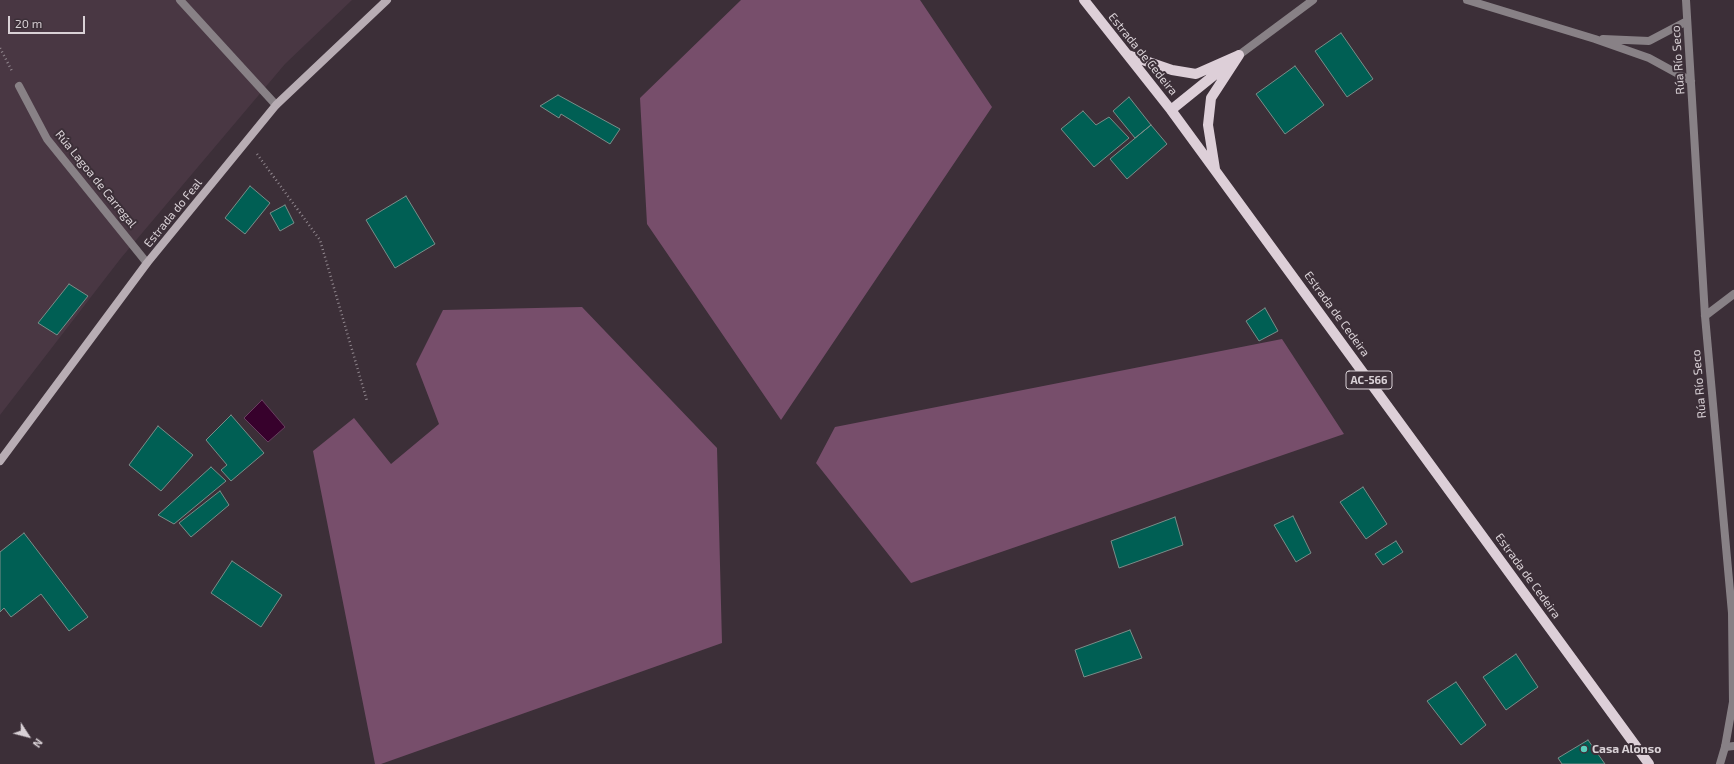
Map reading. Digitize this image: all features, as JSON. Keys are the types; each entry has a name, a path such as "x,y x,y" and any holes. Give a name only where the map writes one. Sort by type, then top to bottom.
{"main road":[{"name":"Estrada do Feal","path":"0,460 147,263 276,105 388,0"},
{"name":"Estrada de Cedeira","path":"1084,0 1171,110 1649,764"},
{"path":"1128,55 1172,70 1196,74 1239,55"},
{"path":"1171,110 1239,55"},
{"path":"1216,171 1208,125 1211,98 1239,55"}],"street":[{"path":"180,0 276,105"},
{"path":"1239,55 1313,0"},
{"path":"1467,0 1595,39 1649,58 1691,81"},
{"name":"Rúa Río Seco","path":"1686,0 1705,316 1732,613 1733,702 1725,747 1720,764"},
{"path":"1595,39 1649,41 1687,21"},
{"name":"Rúa Lagoa de Carregal","path":"19,86 47,139 147,263"},
{"path":"1705,316 1734,294"},
{"path":"1725,747 1734,746"}],"path":[{"path":"0,48 19,86"},
{"path":"248,140 320,240 367,401"}],"shaded area":[{"path":"0,0 352,0 285,64 121,258 0,415"},
{"path":"741,0 920,0 992,107 781,420 647,224 640,98"},
{"path":"582,307 717,448 722,643 381,764 375,764 313,451 354,418 391,464 439,424 416,364 443,310"},
{"path":"1282,339 1344,434 911,583 816,463 835,427"},
{"path":"262,400 285,427 268,442 244,418"}],"building":[{"path":"1341,33 1373,79 1347,97 1315,51"},
{"path":"1295,66 1324,105 1285,134 1256,94"},
{"path":"558,95 620,129 610,144 561,114 559,118 540,106"},
{"path":"1129,97 1151,125 1135,138 1113,111"},
{"path":"1083,111 1096,125 1109,117 1129,138 1094,167 1061,129"},
{"path":"1151,125 1167,144 1127,179 1110,159"},
{"path":"250,186 270,203 245,234 225,218"},
{"path":"406,196 435,244 395,268 366,220"},
{"path":"285,205 294,223 280,231 270,213"},
{"path":"69,284 88,296 57,335 38,323"},
{"path":"1265,308 1278,331 1259,341 1246,321"},
{"path":"231,415 264,453 231,481 221,470 227,465 206,440"},
{"path":"158,426 193,455 161,491 129,465"},
{"path":"211,467 226,481 174,524 158,515"},
{"path":"1363,487 1387,524 1366,539 1340,502"},
{"path":"220,491 229,505 191,537 179,523"},
{"path":"1293,516 1311,553 1296,562 1274,525"},
{"path":"1175,517 1183,545 1119,568 1111,541"},
{"path":"24,533 88,617 69,631 41,594 11,617 4,608 0,612 0,552"},
{"path":"1396,541 1403,552 1383,565 1375,554"},
{"path":"232,561 282,595 261,627 211,593"},
{"path":"1130,630 1142,658 1084,677 1075,650"},
{"path":"1516,654 1538,687 1506,710 1483,677"},
{"path":"1456,682 1486,725 1461,745 1427,701"},
{"name":"Casa Alonso","path":"1588,740 1605,764 1562,764 1558,758"}],"place":[{"name":"Casa Alonso","path":"1584,749"}]}
